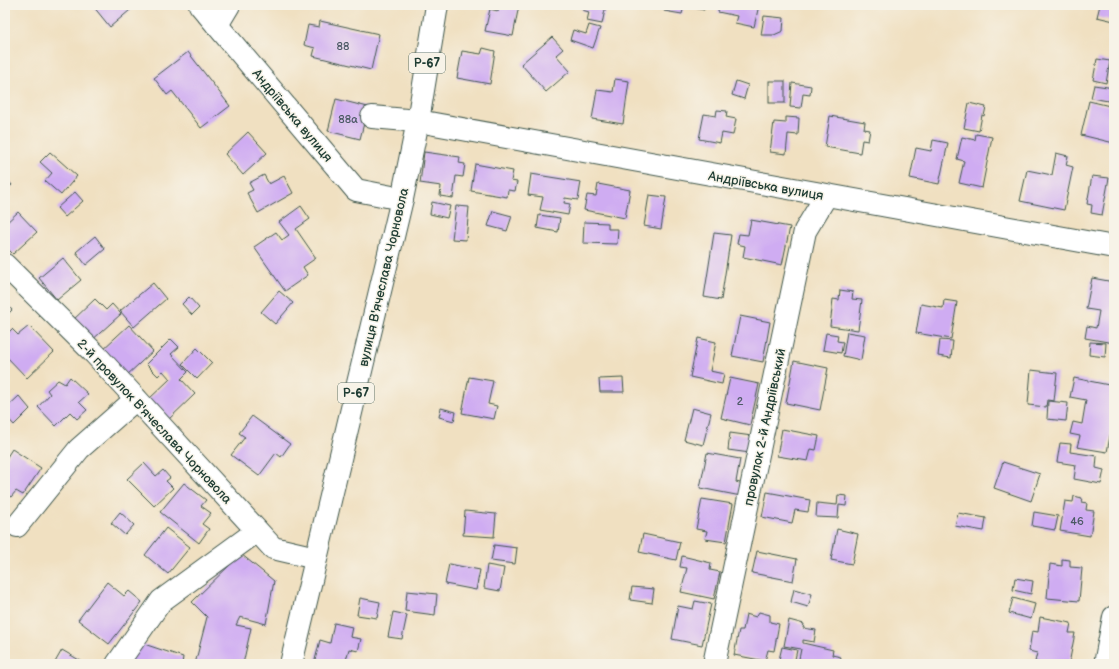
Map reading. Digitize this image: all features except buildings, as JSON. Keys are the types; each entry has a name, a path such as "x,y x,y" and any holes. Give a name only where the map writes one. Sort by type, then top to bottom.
{"street":[{"name":"Андріївська вулиця","path":"200,5 356,190 402,199"},
{"path":"217,25 229,5"},
{"name":"вулиця В'ячеслава Чорновола","path":"291,664 402,199 418,121 437,5"},
{"name":"Андріївська вулиця","path":"372,117 418,121 1114,247"},
{"name":"провулок 2-й Андріївський","path":"714,664 805,231 826,196"},
{"name":"2-й провулок В'ячеслава Чорновола","path":"5,265 95,354 272,548 316,558"},
{"path":"17,526 80,449 136,399"},
{"path":"117,664 161,601 257,531"},
{"path":"1105,664 1114,617"}]}
